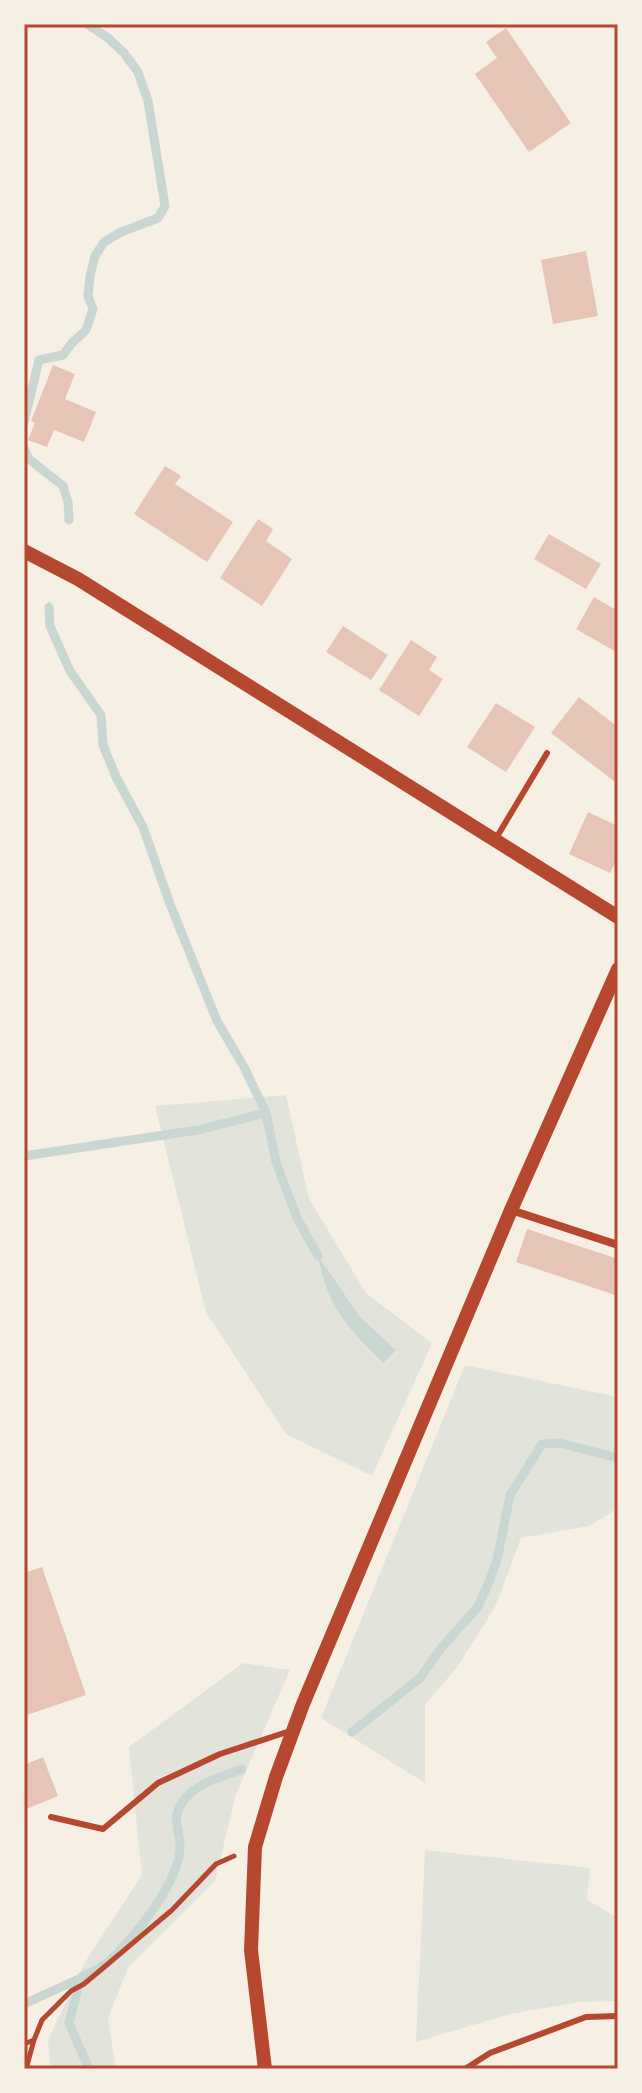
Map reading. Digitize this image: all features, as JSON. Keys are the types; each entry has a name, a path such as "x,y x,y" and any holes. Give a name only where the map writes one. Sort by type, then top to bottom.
{"street":[{"path":"24,551 78,579 618,917"},
{"path":"265,2069 251,1950 255,1847 276,1777 511,1210 617,973"},
{"path":"511,1210 618,1245"}],"lane":[{"path":"495,840 547,753"},
{"path":"51,1817 103,1829 158,1783 220,1754 293,1730"},
{"path":"465,2069 490,2053 586,2017 618,2016"}],"path":[{"path":"26,2069 42,2020 71,1991 84,1984 172,1910 216,1864 255,1847"},
{"path":"24,2044 34,2040"}],"shaded area":[{"path":"286,1095 309,1199 366,1293 432,1343 372,1476 286,1434 206,1312 155,1106"},
{"path":"318,1256 360,1317 396,1350 383,1363 340,1315 327,1290"},
{"path":"465,1365 618,1397 618,1508 589,1526 521,1538 496,1605 458,1666 425,1705 425,1783 321,1718"},
{"path":"243,1663 290,1670 236,1794 215,1881 128,1968 108,2018 116,2069 51,2069 48,2040 85,1962 142,1875 129,1747"},
{"path":"425,1850 590,1868 587,1900 618,1918 618,2001 580,2002 510,2014 416,2042"}],"building":[{"path":"506,28 571,123 529,152 475,74 497,58 486,42"},
{"path":"586,251 598,316 553,324 541,260"},
{"path":"53,365 75,374 65,399 96,412 84,442 54,430 47,447 28,440 35,423 31,421"},
{"path":"165,466 181,476 175,484 233,522 207,562 134,514"},
{"path":"258,519 273,529 266,541 292,559 262,606 220,578"},
{"path":"549,534 601,564 586,589 534,559"},
{"path":"594,597 618,611 618,653 576,629"},
{"path":"343,626 388,655 371,680 326,652"},
{"path":"411,640 437,657 429,670 443,679 419,716 379,690"},
{"path":"579,697 618,727 618,776 614,781 551,733"},
{"path":"496,703 535,727 506,772 467,747"},
{"path":"588,812 618,826 618,857 610,873 569,854"},
{"path":"527,1229 618,1259 618,1296 516,1262"},
{"path":"42,1567 86,1695 24,1716 24,1573"},
{"path":"43,1757 58,1796 24,1810 24,1765"}],"waterway":[{"path":"24,422 39,360 63,355 86,330 93,309 88,296 90,276 95,256 104,242 158,218 165,206 148,101 138,72 124,53 87,24"},
{"path":"24,448 29,459 63,486 69,520"},
{"path":"49,607 50,626 70,671 101,715 103,745 143,827 217,1021 266,1113 276,1162 297,1218 318,1256"},
{"path":"24,1156 198,1130 266,1113"},
{"path":"352,1732 420,1678 442,1647 477,1608 497,1560 510,1495 542,1444 560,1443 618,1458"},
{"path":"89,2069 69,2023 81,1977 102,1967 118,1952 142,1925 163,1894 177,1863 180,1849 177,1813 183,1801 202,1785 242,1769"},
{"path":"24,2004 83,1977"}]}
